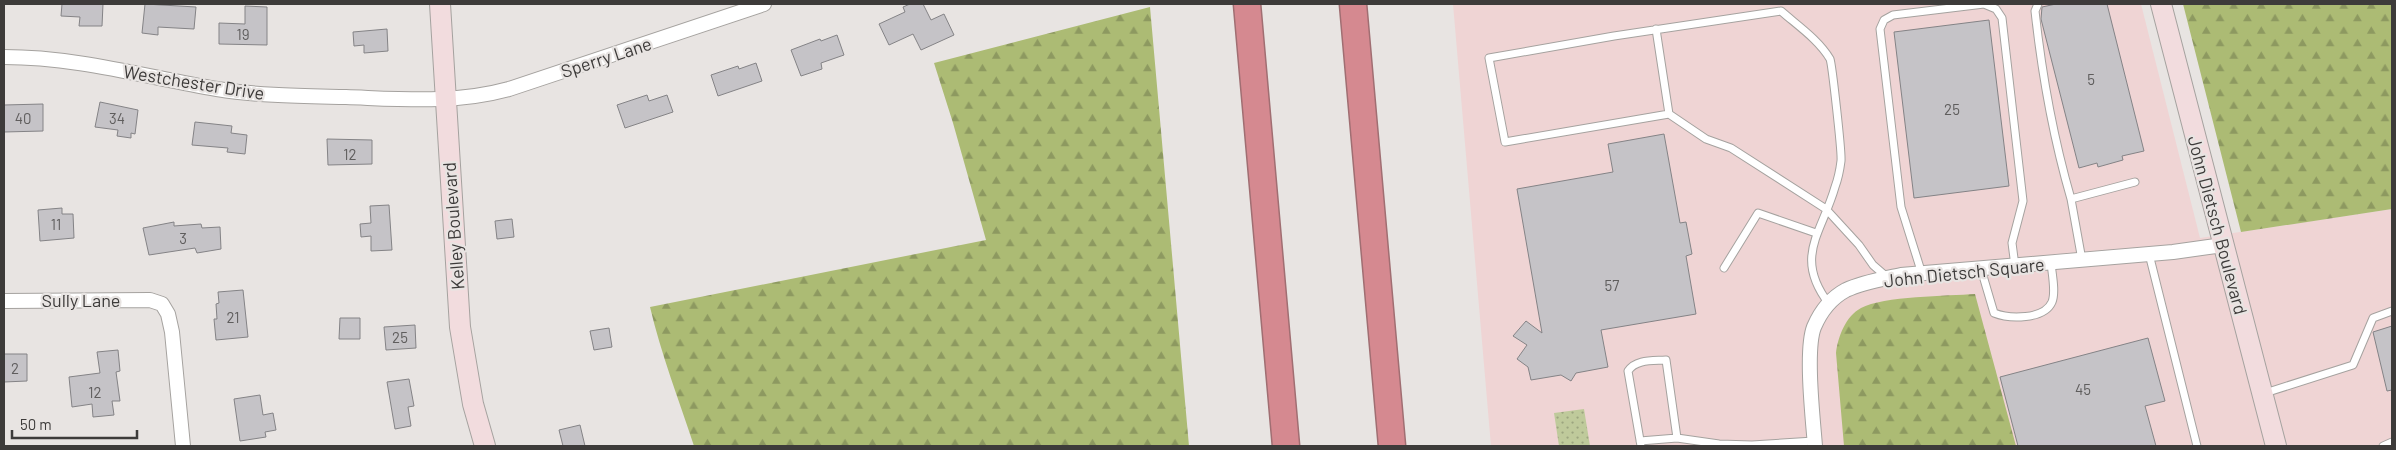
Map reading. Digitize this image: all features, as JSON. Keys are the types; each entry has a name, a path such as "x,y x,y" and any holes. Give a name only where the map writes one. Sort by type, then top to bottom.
{"highway":[{"path":"1232,4 1254,90"},
{"path":"1247,4 1286,446"},
{"path":"1353,4 1392,446"}],"street":[{"name":"Kelley Boulevard","path":"440,4 460,327 473,404 485,446"},
{"name":"Sperry Lane","path":"445,99 485,96 764,4"},
{"name":"John Dietsch Boulevard","path":"2161,4 2222,245 2276,446"},
{"name":"Westchester Drive","path":"4,57 90,63 248,94 445,99"},
{"name":"John Dietsch Square","path":"1815,444 1810,352 1813,329 1829,304 1845,291 1870,281 1888,278 2149,254 2222,245"},
{"name":"Sully Lane","path":"4,301 142,300 162,304 168,314 172,332 183,446"}],"lane":[{"path":"1922,274 1901,207 1880,29 1884,20 1892,15 1984,4 1996,9 2002,18 2022,184 2023,201 2012,243 2015,266"},
{"path":"2038,4 2035,11 2041,62 2082,260"},
{"path":"1829,304 1820,293 1812,274 1812,244 1816,233 1826,209 1835,187 1841,159 1830,60 1806,32 1781,11 1656,29 1489,58 1505,142 1669,114 1706,139 1731,148 1826,209 1859,245 1873,265 1888,278"},
{"path":"1656,29 1669,114"},
{"path":"2070,199 2135,182"},
{"path":"1724,268 1758,213 1816,233"},
{"path":"2149,254 2197,446"},
{"path":"1980,269 1994,313 2006,318 2019,318 2036,314 2049,307 2053,300 2051,263"},
{"path":"2262,394 2353,365 2373,318 2392,311"},
{"path":"1676,438 1666,360 1639,362 1628,371 1641,443 1676,438 1719,444 1815,444"},
{"path":"2383,446 2392,442"}],"shaded area":[{"path":"1453,4 2141,4 2200,238 2392,209 2392,446 1491,446"}],"green space":[{"path":"2183,4 2392,4 2392,209 2241,232"},
{"path":"1150,7 1189,446 694,446 665,360 650,307 986,240 934,63"},
{"path":"1975,294 2016,446 1844,446 1836,353 1841,333 1851,316 1861,308 1884,301 1916,297"},
{"path":"1584,409 1590,446 1559,446 1554,413"}],"building":[{"path":"62,4 103,4 102,26 79,26 80,17 61,16"},
{"path":"145,4 196,7 194,29 158,27 158,35 142,33"},
{"path":"910,4 923,4 931,20 944,14 954,35 921,50 913,34 889,45 879,24 905,12 903,7"},
{"path":"2056,4 2107,4 2144,151 2122,156 2123,160 2098,167 2097,163 2079,168 2041,19 2042,7"},
{"path":"245,6 267,7 267,45 219,44 219,23 245,24"},
{"path":"1989,20 2009,186 1914,198 1894,32"},
{"path":"387,29 388,51 364,53 364,45 354,46 353,32"},
{"path":"837,35 844,55 821,63 822,69 801,76 791,50"},
{"path":"756,63 762,81 718,96 711,75 738,66 739,69"},
{"path":"647,95 649,101 667,95 673,112 625,128 617,105"},
{"path":"100,102 138,110 135,134 131,133 131,138 117,136 118,130 95,127"},
{"path":"43,104 43,131 4,132 4,105"},
{"path":"195,122 232,126 231,133 247,135 245,154 227,152 228,148 192,145"},
{"path":"1664,134 1680,223 1686,222 1692,254 1686,256 1696,314 1601,330 1608,367 1576,373 1571,381 1561,375 1531,380 1528,367 1517,359 1527,345 1513,336 1526,321 1542,333 1517,189 1613,172 1608,144"},
{"path":"327,139 372,140 372,164 328,165"},
{"path":"389,205 392,250 371,251 371,236 361,237 360,224 371,223 370,206"},
{"path":"62,208 62,214 73,214 74,238 40,241 38,210"},
{"path":"512,219 514,237 497,239 495,221"},
{"path":"174,222 174,226 201,224 202,228 220,227 221,249 197,253 195,248 149,255 143,228"},
{"path":"243,290 248,337 216,340 214,319 217,319 216,304 219,303 218,292"},
{"path":"340,318 360,318 360,339 339,339"},
{"path":"415,325 416,348 386,350 384,327"},
{"path":"2392,326 2392,390 2387,391 2373,332"},
{"path":"609,328 612,347 594,350 590,331"},
{"path":"2148,338 2165,401 2145,406 2156,446 2018,446 2000,377"},
{"path":"118,350 120,371 116,372 120,401 112,401 114,415 93,417 92,404 72,407 69,377 100,373 97,352"},
{"path":"4,354 27,354 27,381 4,382"},
{"path":"409,379 414,406 408,407 411,426 395,429 387,382"},
{"path":"260,395 263,415 273,413 276,430 265,432 266,437 240,441 234,399"},
{"path":"580,425 585,446 563,446 559,430"}]}
